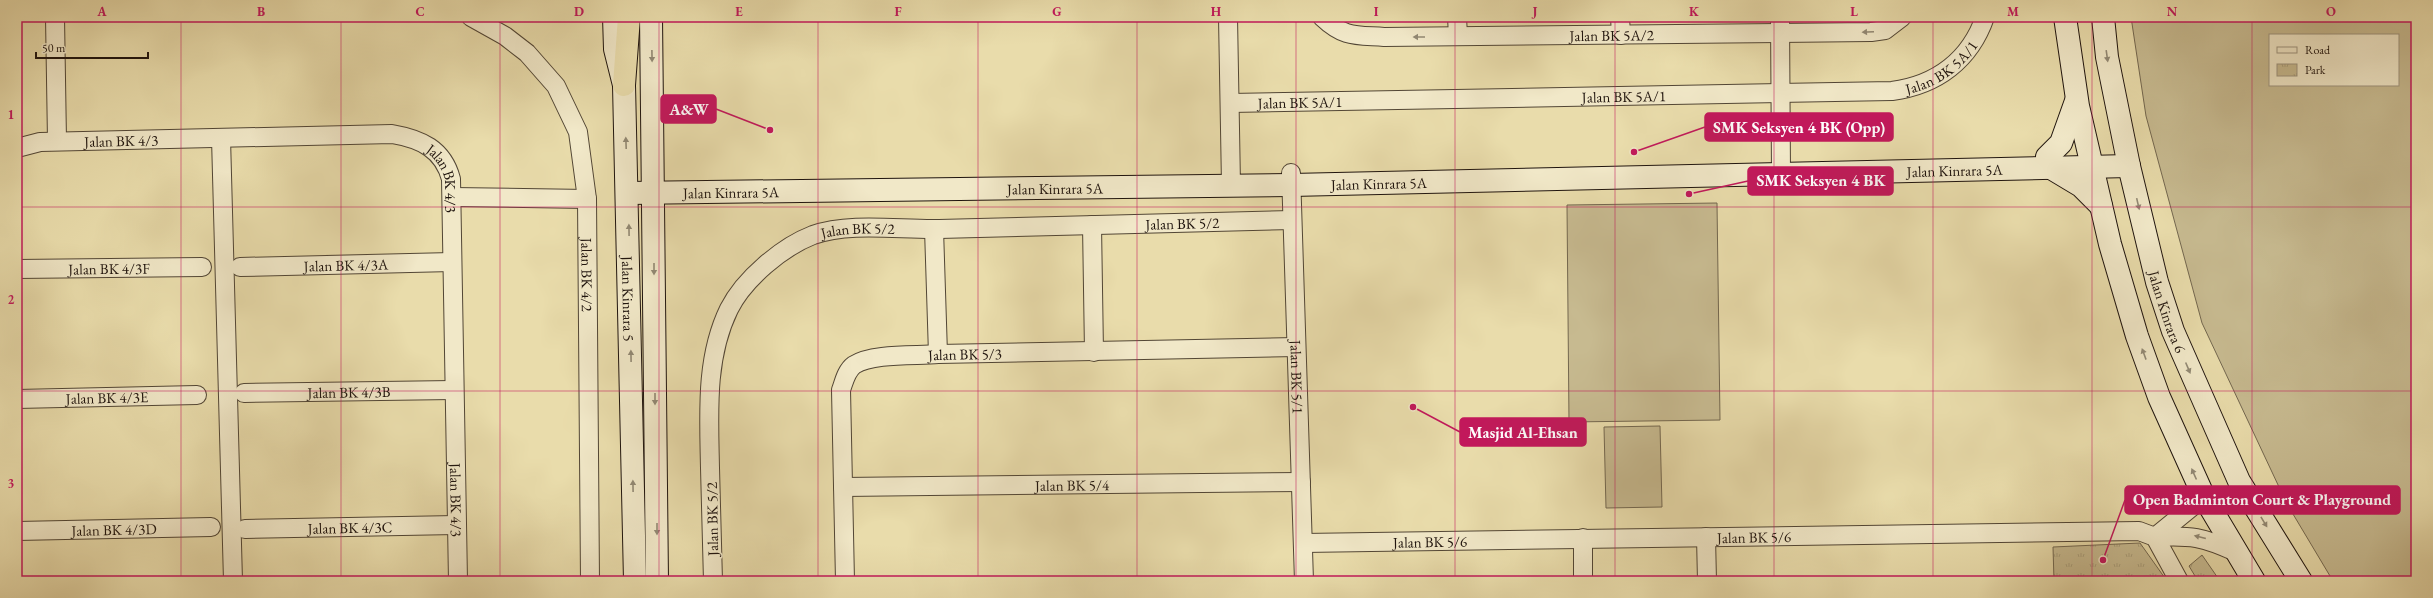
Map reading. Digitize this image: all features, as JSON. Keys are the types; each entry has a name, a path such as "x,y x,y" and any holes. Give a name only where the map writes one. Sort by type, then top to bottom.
{"highway":[{"path":"624,85 629,17"}],"main road":[{"name":"Jalan Kinrara 5","path":"614,17 615,49 624,85 628,187 635,581"},
{"name":"Jalan Kinrara 5","path":"651,17 657,581"},
{"path":"2065,17 2076,98 2102,206 2137,336 2159,396 2204,497 2254,581"},
{"name":"Jalan Kinrara 6","path":"2103,17 2107,57 2128,160 2157,282 2186,363 2239,482 2301,581"},
{"path":"2076,98 2061,143 2049,162 2081,186 2102,206"},
{"path":"653,152 660,166 670,175 690,187 665,214 654,230"},
{"name":"Jalan Kinrara 5A","path":"628,187 1291,179 2128,160"}],"street":[{"path":"55,17 57,141"},
{"name":"Jalan BK 4/2","path":"471,17 499,32 527,53 556,86 578,132 587,199 590,581"},
{"path":"1228,17 1231,179"},
{"name":"Jalan BK 5A/2","path":"1322,17 1335,29 1347,35 1458,36 1621,35 1780,26 1885,30 1902,17"},
{"path":"1457,17 1458,36"},
{"path":"1620,17 1621,35"},
{"name":"Jalan BK 5A/1","path":"1230,103 1892,91 1910,89 1930,82 1959,61 1970,49 1985,17"},
{"path":"1780,26 1780,168"},
{"name":"Jalan BK 4/3","path":"17,148 40,142 57,141 392,134 410,137 425,143 438,153 448,167 452,197 453,390 458,581"},
{"path":"221,138 233,581"},
{"name":"Jalan BK 5/1","path":"1291,179 1304,581"},
{"path":"452,197 587,199"},
{"name":"Jalan BK 5/2","path":"713,581 709,403 713,353 730,308 741,291 774,258 814,235 841,229 934,229 1292,220"},
{"path":"1092,225 1094,352"},
{"path":"934,229 938,354"},
{"name":"Jalan BK 4/3A","path":"240,267 452,262"},
{"name":"Jalan BK 4/3F","path":"17,269 202,267"},
{"name":"Jalan BK 5/3","path":"845,581 841,397 845,376 853,366 866,360 938,354 1296,347"},
{"name":"Jalan BK 4/3B","path":"244,393 453,390"},
{"name":"Jalan BK 4/3E","path":"17,399 197,395"},
{"name":"Jalan BK 5/4","path":"843,487 1301,482"},
{"path":"2178,581 2155,537 2204,497"},
{"name":"Jalan BK 4/3C","path":"245,529 456,525"},
{"name":"Jalan BK 4/3D","path":"17,531 211,527"},
{"name":"Jalan BK 5/6","path":"1303,543 1706,536 2139,531 2155,537 2193,536 2212,540 2236,552"},
{"path":"1706,536 1707,581"},
{"path":"1583,538 1583,581"}],"green space":[{"path":"2131,17 2416,17 2416,581 2333,581 2287,504 2202,323 2146,116"},
{"path":"1717,203 1720,420 1569,422 1567,205"},
{"path":"1660,426 1662,507 1606,508 1604,427"},
{"path":"2140,543 2167,581 2054,581 2053,547"},
{"path":"2202,555 2220,581 2198,581 2189,566"}],"place":[{"name":"A&W","path":"770,130"},
{"name":"SMK Seksyen 4 BK (Opp)","path":"1634,152"},
{"name":"SMK Seksyen 4 BK","path":"1689,194"},
{"name":"Masjid Al-Ehsan","path":"1413,407"},
{"name":"Open Badminton Court & Playground","path":"2103,560"}]}
